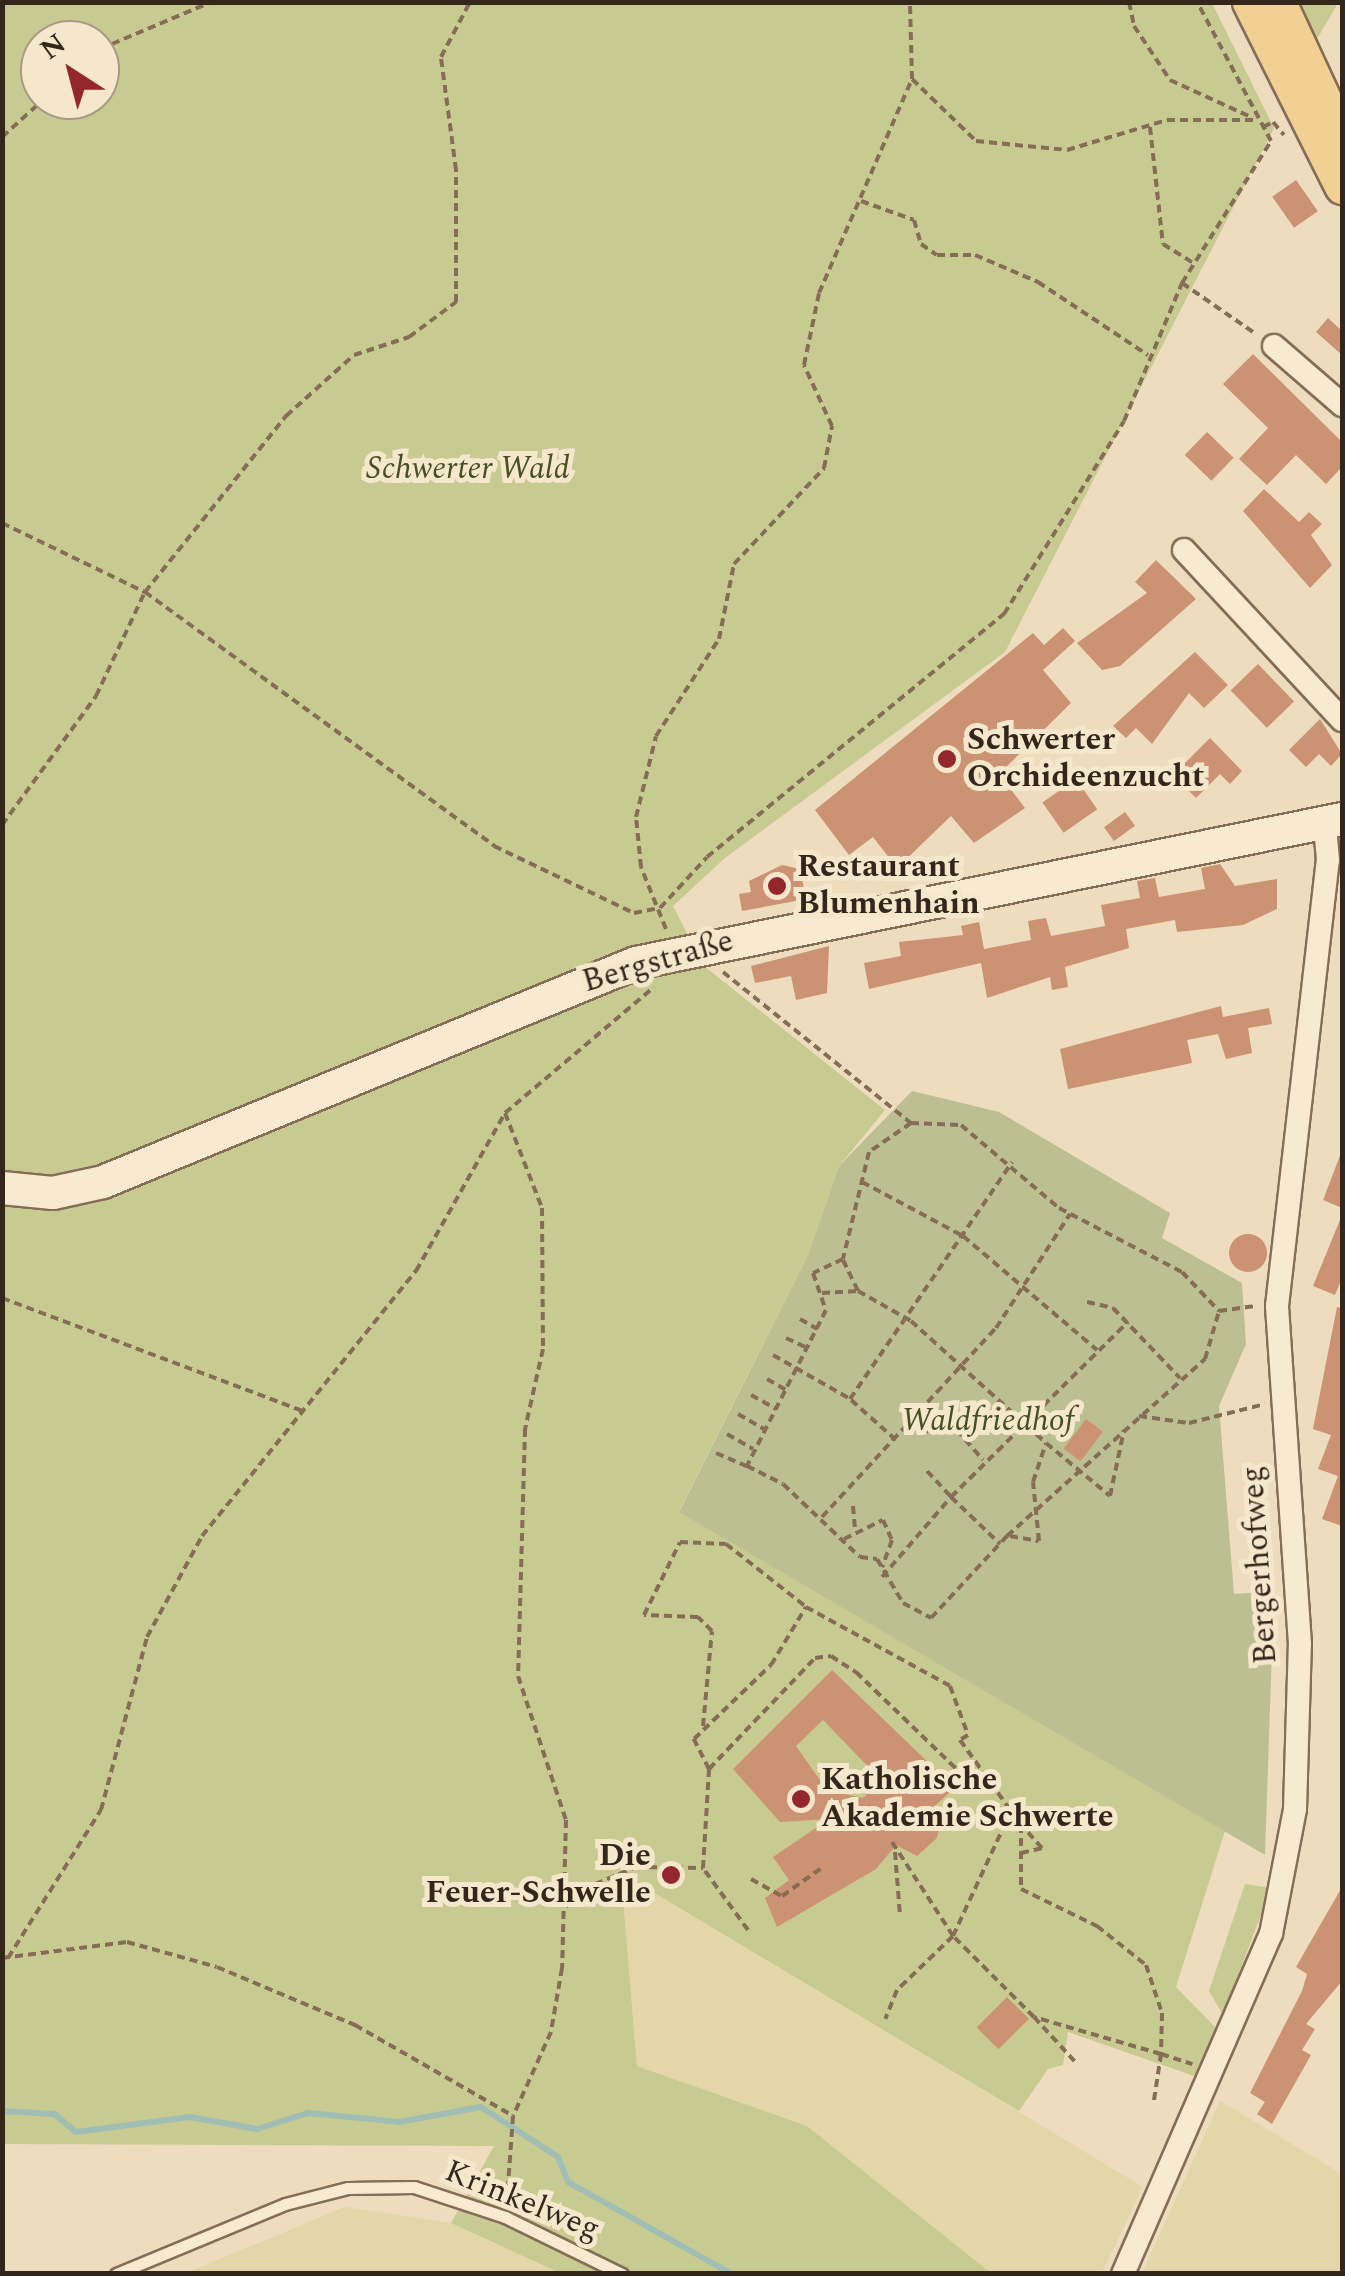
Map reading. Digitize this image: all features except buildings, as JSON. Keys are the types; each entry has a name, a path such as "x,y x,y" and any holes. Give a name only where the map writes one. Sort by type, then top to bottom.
{"main road":[{"path":"1250,2 1342,186"},
{"path":"1278,2 1342,140"},
{"name":"Bergstraße","path":"2,1188 52,1193 102,1182 674,953 1334,821"}],"street":[{"path":"1274,346 1342,405"},
{"path":"1184,550 1342,720"},
{"name":"Bergerhofweg","path":"1123,2274 1216,2072 1272,1934 1295,1810 1300,1629 1280,1402 1277,1306 1334,821"}],"lane":[{"name":"Krinkelweg","path":"116,2274 284,2204 348,2188 414,2188 505,2217 622,2274"}],"path":[{"path":"120,41 211,2"},
{"path":"2,825 96,696 145,592 286,416 354,355 409,336 456,302 456,170 440,58 470,2"},
{"path":"660,908 642,867 636,817 656,736 719,639 734,564 824,468 832,426 804,366 819,294 912,79 910,2"},
{"path":"1130,2 1134,26 1170,80 1256,120"},
{"path":"2,522 145,592 478,836 634,913 660,908 706,856 1004,614 1124,421 1148,355 1182,283 1272,141 1256,120 1197,2"},
{"path":"912,79 976,141 1067,150 1150,126 1256,120"},
{"path":"1150,126 1163,244 1194,263"},
{"path":"862,201 914,220 920,244 937,255 974,255 1038,282 1148,355"},
{"path":"1182,283 1274,346"},
{"path":"5,1958 100,1810 147,1637 202,1536 416,1271 505,1113 655,986 674,953"},
{"path":"718,968 912,1124"},
{"path":"505,1113 542,1208 544,1349 525,1430 518,1676 566,1820 566,1907 551,2032 513,2116 513,2164 505,2217"},
{"path":"844,1539 855,1528 889,1524 882,1577 930,1618 1008,1536 1216,1344 1219,1311 1182,1272 1070,1214 1012,1162 960,1125 912,1124 869,1152 843,1259 858,1291"},
{"path":"850,1399 911,1321 1012,1162"},
{"path":"862,1182 963,1236 1028,1286 1097,1350"},
{"path":"822,1517 966,1364 1028,1286 1070,1214"},
{"path":"747,1466 752,1449 826,1310 813,1273 843,1259"},
{"path":"820,1294 858,1291 911,1321 966,1364 1046,1444 1110,1496 1124,1430"},
{"path":"2,1298 302,1410"},
{"path":"1087,1302 1128,1322 1180,1378"},
{"path":"1219,1311 1277,1306"},
{"path":"800,1319 817,1328"},
{"path":"882,1577 1023,1419 1128,1322"},
{"path":"786,1338 808,1348"},
{"path":"773,1355 850,1399 896,1440"},
{"path":"767,1379 786,1390"},
{"path":"750,1396 776,1409"},
{"path":"1139,1416 1188,1423 1280,1402"},
{"path":"738,1414 764,1430"},
{"path":"914,1420 929,1432 948,1420 984,1460"},
{"path":"726,1434 752,1449"},
{"path":"1008,1536 1038,1540 1034,1482 1046,1444"},
{"path":"716,1453 747,1466 822,1517 844,1539 882,1566"},
{"path":"927,1471 1000,1544"},
{"path":"853,1506 855,1528"},
{"path":"710,1769 693,1748 703,1726 712,1631 698,1617 644,1616 680,1542 726,1544 806,1607 950,1686 968,1735 960,1740 1042,1848 1020,1853"},
{"path":"703,1726 771,1665 806,1607"},
{"path":"748,1930 703,1868 710,1769 802,1669 831,1656 976,1788 996,1791"},
{"path":"885,2019 897,1990 952,1936 1011,1811"},
{"path":"1022,1824 1020,1853 1027,1896 1097,1926 1146,1965 1162,2013 1154,2100"},
{"path":"900,1916 892,1842 952,1936 1077,2064"},
{"path":"566,1907 583,1889 636,1867 703,1868"},
{"path":"750,1879 782,1896 820,1868"},
{"path":"5,1958 127,1942 217,1967 355,2025 513,2116"},
{"path":"1034,2017 1216,2072"}],"shaded area":[{"path":"621,1871 1143,2187 1102,2273 991,2273 807,2126 637,2066"},
{"path":"1220,2101 1342,2174 1342,2273 1142,2273"},
{"path":"345,2207 451,2223 560,2273 184,2274"}],"green space":[{"name":"Schwerter Wald","path":"3,3 1212,3 1274,128 1005,652 725,858 673,906 704,966 885,1110 839,1166 808,1255 679,1511 1225,1831 1176,1987 1217,2029 1197,2077 1068,2032 1063,2065 1048,2069 1019,2111 621,1873 637,2066 807,2126 991,2273 560,2273 451,2223 494,2146 3,2144"},
{"path":"1300,3 1338,3 1317,39"},
{"name":"Waldfriedhof","path":"912,1091 999,1112 1170,1213 1162,1238 1242,1283 1246,1344 1219,1406 1234,1594 1274,1591 1265,1855 679,1512 808,1255 839,1166"},
{"path":"1245,1884 1271,1888 1223,2015 1209,1991"}],"waterway":[{"path":"2,2111 54,2114 76,2132 190,2117 257,2129 308,2113 399,2122 481,2107 558,2157 568,2182 732,2274"}],"place":[{"name":"Schwerter Orchideenzucht","path":"947,759"},
{"name":"Restaurant Blumenhain","path":"777,886"},
{"name":"Katholische Akademie Schwerte","path":"801,1799"},
{"name":"Die Feuer-Schwelle","path":"671,1875"}]}
